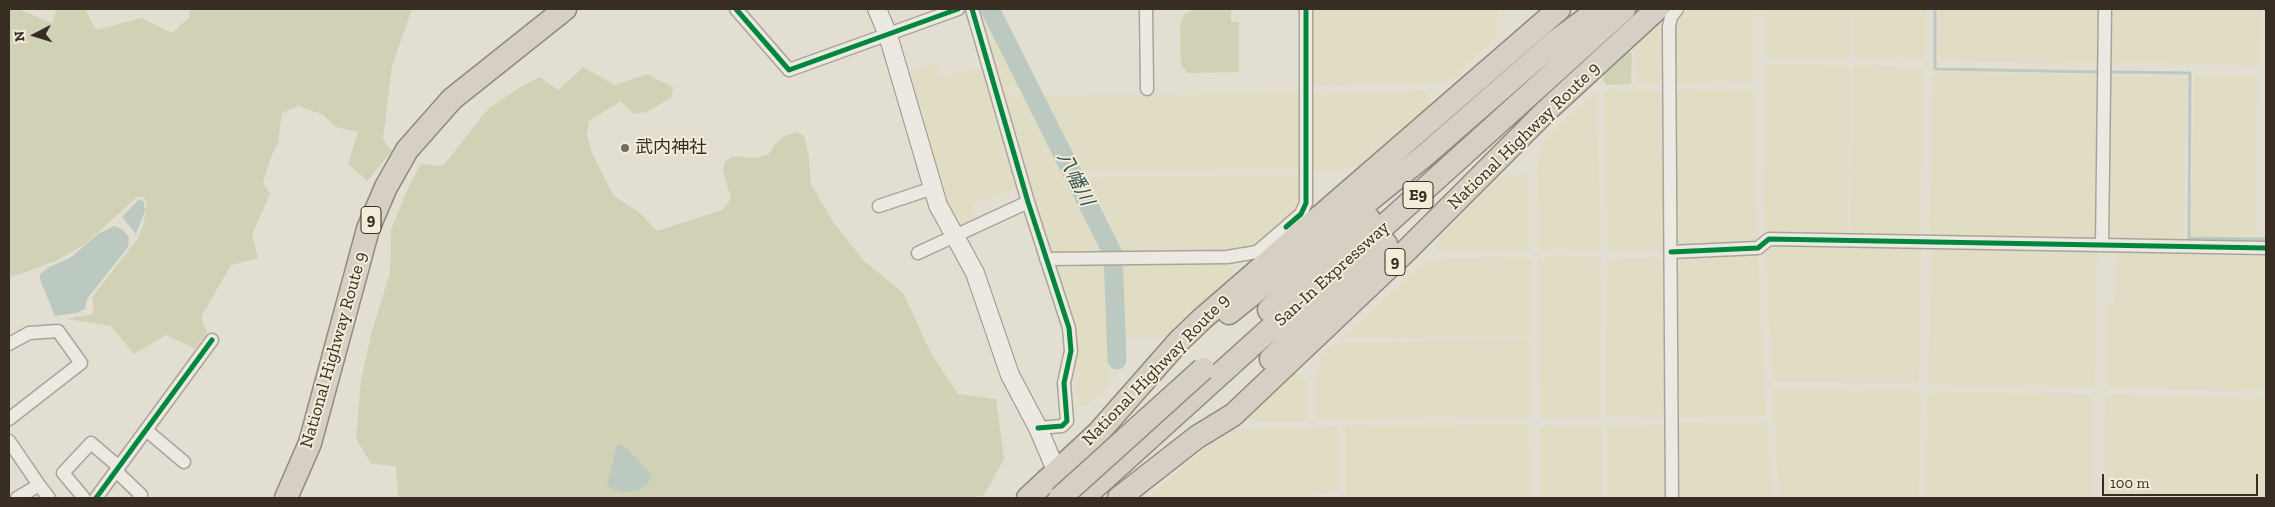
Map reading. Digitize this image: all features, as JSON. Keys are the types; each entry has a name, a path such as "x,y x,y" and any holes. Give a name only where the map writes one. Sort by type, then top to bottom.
{"highway":[{"name":"National Highway Route 9","path":"1028,498 1098,433 1202,318 1290,232 1502,59 1559,9"},
{"name":"San-In Expressway","path":"1083,498 1208,375 1599,9"},
{"path":"1124,403 1249,297 1423,157 1556,41 1599,9"},
{"name":"San-In Expressway","path":"1060,498 1208,375 1624,9"},
{"name":"National Highway Route 9","path":"1119,498 1197,437 1233,415 1407,250 1546,111 1657,9"},
{"name":"National Highway Route 9","path":"286,498 310,443 368,228 386,187 407,150 452,99 558,11"},
{"path":"1197,437 1312,316 1463,170 1551,75"}],"main road":[{"path":"877,9 888,35 938,205 975,273 1010,375 1038,428 1068,498"}],"street":[{"path":"736,9 789,70 958,9"},
{"path":"972,9 1028,202 1069,328 1071,351 1064,383 1067,421 1062,426 1038,428"},
{"path":"1146,9 1147,89"},
{"path":"1046,259 1240,256 1257,252 1290,232 1306,203 1306,9"},
{"path":"1672,498 1669,26 1671,17 1677,9"},
{"path":"2102,245 2105,9"},
{"path":"879,206 933,188"},
{"path":"918,253 953,235 1028,202"},
{"path":"1671,252 1758,248 1769,239 2266,248"},
{"path":"9,344 29,332 58,331 81,363 9,419"},
{"path":"96,498 212,340"},
{"path":"146,430 184,462"},
{"path":"9,441 49,498"},
{"path":"84,498 63,473 91,443 141,495 139,498"},
{"path":"17,498 39,485"}],"shaded area":[{"path":"977,9 987,9 1024,84 1023,88 1002,89 999,85"},
{"path":"1310,9 1497,9 1497,36 1452,79 1442,83 1313,85 1311,83"},
{"path":"1689,9 1754,9 1753,81 1677,84 1672,79 1673,28 1679,18"},
{"path":"1766,9 1852,9 1851,56 1848,58 1768,58 1765,54"},
{"path":"1855,9 1926,9 1925,56 1921,59 1857,57 1854,52"},
{"path":"1939,9 2102,9 2101,60 2098,63 1941,60 1938,58"},
{"path":"2110,9 2261,9 2260,65 2111,62 2109,59"},
{"path":"1663,28 1664,83 1640,84 1636,80 1634,48 1654,29"},
{"path":"937,62 940,77 943,78 984,67 1018,187 1013,192 974,202 971,206 975,219 958,228 945,205 906,72 918,70"},
{"path":"1767,64 1847,65 1850,67 1848,231 1845,234 1766,232 1764,229 1763,170 1765,169 1765,67"},
{"path":"1855,65 1923,69 1921,234 1852,234 1850,232 1853,67"},
{"path":"1936,72 2098,75 2098,238 2094,242 1933,237 1929,233 1932,76"},
{"path":"2113,76 2187,79 2184,238 2181,241 2110,239 2108,237 2110,78"},
{"path":"2194,76 2256,76 2258,79 2257,233 2254,235 2194,236 2191,234"},
{"path":"1663,89 1665,92 1666,246 1662,249 1609,249 1607,246 1604,92 1606,90"},
{"path":"1752,89 1754,93 1757,239 1753,243 1675,246 1675,92 1679,90"},
{"path":"1427,91 1430,107 1361,164 1345,170 1313,170 1311,94"},
{"path":"1298,92 1302,97 1301,171 1080,171 1077,170 1043,98 1044,96"},
{"path":"1004,93 1028,95 1104,250 1100,253 1051,252 1048,248"},
{"path":"1597,93 1601,249 1539,251 1537,161 1541,143 1587,98"},
{"path":"1528,173 1530,251 1440,252 1438,250 1437,235 1499,175"},
{"path":"1298,175 1304,188 1298,209 1257,245 1225,254 1121,254 1115,248 1084,187 1084,180 1087,177"},
{"path":"139,199 144,201 145,211 136,234 122,217"},
{"path":"114,226 122,229 129,237 128,247 87,299 85,309 77,313 55,316 40,280 40,274 49,267 70,258 98,234"},
{"path":"1777,246 1919,246 1922,249 1919,382 1776,381 1772,377 1765,252"},
{"path":"1933,247 2096,250 2098,253 2095,384 2091,387 1931,385 1928,382 1931,249"},
{"path":"2120,252 2266,256 2266,388 2264,391 2109,387 2106,382 2106,305 2114,301 2115,265"},
{"path":"1758,255 1767,416 1676,418 1675,256"},
{"path":"1529,257 1532,261 1532,335 1529,337 1341,338 1428,260"},
{"path":"1540,258 1600,259 1601,414 1599,417 1542,418 1540,415 1538,260"},
{"path":"1664,258 1666,260 1667,415 1663,417 1608,416 1606,414 1606,260"},
{"path":"1229,262 1234,271 1232,278 1167,337 1119,338 1118,263"},
{"path":"1055,264 1109,264 1110,384 1107,390 1086,406 1079,403 1073,386 1079,337 1076,320 1054,269"},
{"path":"1528,340 1530,342 1531,416 1319,420 1315,417 1314,379 1320,357 1331,346 1341,342"},
{"path":"1295,372 1307,382 1308,419 1306,421 1256,421 1247,416 1290,374"},
{"path":"1775,388 1917,391 1921,396 1919,498 1779,498 1772,390"},
{"path":"1933,391 2091,395 2094,398 2093,498 1925,498 1927,397"},
{"path":"2108,395 2263,398 2266,401 2266,498 2103,498 2105,397"},
{"path":"1767,422 1774,498 1676,498 1677,423"},
{"path":"1529,424 1532,498 1345,497 1345,428 1347,426"},
{"path":"1599,425 1602,427 1602,498 1540,498 1540,428 1542,426"},
{"path":"1610,425 1665,426 1667,498 1607,498 1607,428"},
{"path":"1336,427 1338,429 1339,492 1316,493 1313,498 1151,498 1152,494 1227,430"},
{"path":"617,445 622,445 628,450 651,474 649,483 638,490 626,492 616,491 607,485"}],"green space":[{"path":"9,9 18,9 52,23 57,9 85,9 96,30 142,18 172,33 189,18 190,9 412,9 392,66 383,139 392,151 367,181 348,164 358,132 336,127 322,114 298,106 282,113 278,142 263,182 270,194 252,235 258,258 231,265 201,317 207,333 195,349 166,335 134,354 111,326 67,319 93,314 93,296 138,238 144,222 147,202 143,197 137,197 84,245 56,261 9,278"},
{"path":"1197,9 1231,9 1231,22 1239,22 1239,72 1188,73 1181,65 1180,24 1185,14"},
{"path":"1628,52 1632,53 1631,84 1607,85 1603,81 1604,75"},
{"path":"583,67 615,85 647,74 673,87 672,97 647,112 634,114 621,101 589,121 587,134 592,153 613,195 641,214 657,231 722,210 731,199 723,171 725,161 734,156 755,158 769,154 774,145 783,137 797,132 804,136 809,157 811,184 833,222 864,261 903,293 932,355 958,394 996,399 1004,459 984,495 969,498 398,498 396,466 371,464 356,438 361,380 372,331 390,273 391,229 410,184 421,164 443,166 488,109 519,88 540,77 558,90"}],"waterway":[{"name":"八幡川","path":"990,9 1113,254 1117,360"},
{"path":"1935,9 1935,69 2102,72"},
{"path":"2108,72 2190,73 2189,238 2266,239"}],"cycle path":[{"path":"736,9 789,70 958,9"},
{"path":"972,9 1028,202 1069,328 1071,351 1064,383 1067,421 1062,426 1038,428"},
{"path":"1286,227 1301,214 1306,203 1306,9"},
{"path":"1671,252 1758,248 1769,239 2266,248"},
{"path":"96,498 212,340"}],"place":[{"name":"武内神社","path":"625,148"}]}
